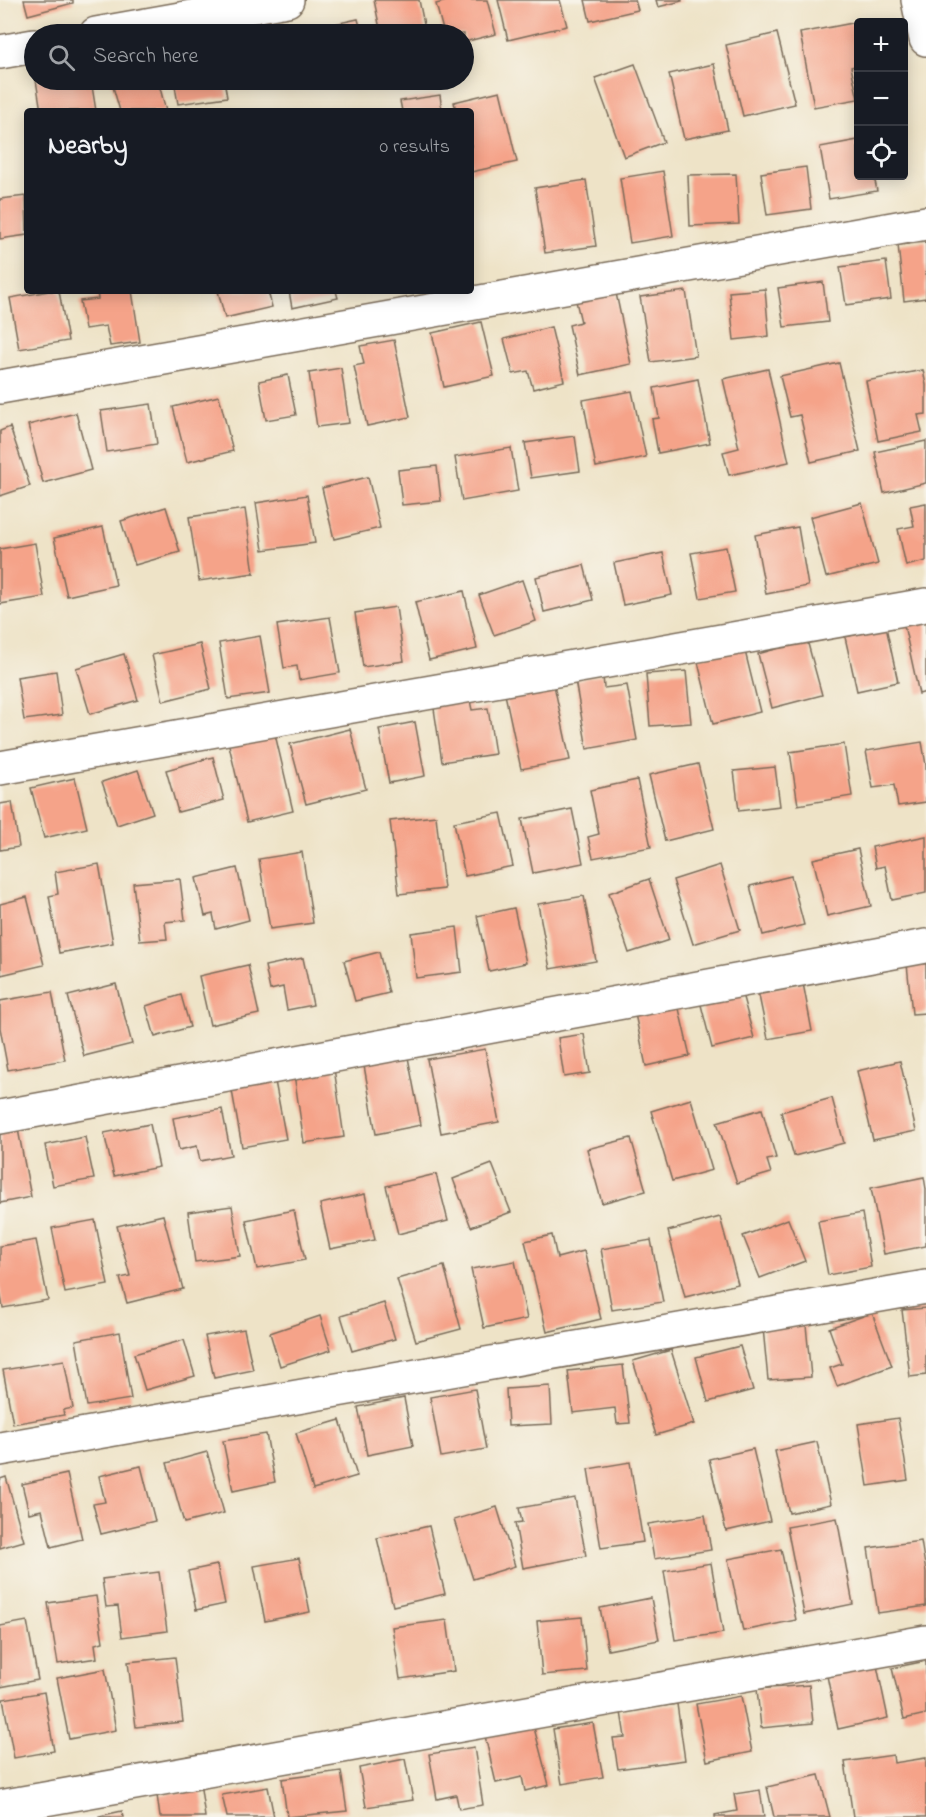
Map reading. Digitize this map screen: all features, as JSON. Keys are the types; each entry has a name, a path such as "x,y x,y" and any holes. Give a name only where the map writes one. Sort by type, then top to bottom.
{"street":[{"path":"152,24 287,0"},
{"path":"918,0 926,39"},
{"path":"0,52 24,48"},
{"path":"0,387 926,224"},
{"path":"0,768 926,605"},
{"path":"0,1117 926,946"},
{"path":"0,1449 926,1287"},
{"path":"0,1807 926,1642"}],"building":[{"path":"24,0 73,0 73,3 28,15"},
{"path":"374,0 419,0 424,24 379,24"},
{"path":"450,0 487,0 496,34 474,40 474,24 441,24 436,4"},
{"path":"498,0 560,0 567,26 508,40"},
{"path":"585,0 635,0 638,10 590,21"},
{"path":"656,0 682,0 682,1 658,7"},
{"path":"358,19 359,24 335,24"},
{"path":"854,23 854,66 851,67 854,100 814,107 800,33"},
{"path":"777,33 795,104 743,116 726,45"},
{"path":"635,64 664,142 624,157 595,78"},
{"path":"714,64 728,130 684,139 669,74"},
{"path":"38,90 93,90 96,108 41,108"},
{"path":"114,90 161,90 165,108 119,108"},
{"path":"176,90 226,90 227,97 178,104"},
{"path":"500,91 517,162 474,171 474,108 455,108 454,102"},
{"path":"440,95 442,108 401,108 400,101"},
{"path":"854,141 854,180 875,180 877,191 829,199 820,147"},
{"path":"806,167 811,209 767,215 761,173"},
{"path":"663,171 673,236 630,243 620,178"},
{"path":"736,174 739,224 690,226 688,175"},
{"path":"586,180 596,246 545,253 535,188"},
{"path":"24,196 24,235 0,239 0,199"},
{"path":"926,242 926,298 904,301 898,245"},
{"path":"886,261 891,299 846,305 840,267"},
{"path":"823,282 828,322 784,327 778,288"},
{"path":"765,289 769,336 734,340 729,292"},
{"path":"686,291 696,356 651,362 640,297"},
{"path":"616,293 631,364 580,375 569,325 581,322 576,301"},
{"path":"32,294 60,294 68,341 19,349 10,298"},
{"path":"97,294 132,294 140,342 110,346 106,326 85,329 80,301 98,299"},
{"path":"219,294 269,294 272,307 225,318"},
{"path":"290,294 337,294 338,298 292,308"},
{"path":"481,322 494,376 444,387 432,333"},
{"path":"551,327 564,381 533,389 528,371 513,374 504,339"},
{"path":"394,340 410,417 367,426 354,366 364,364 360,346"},
{"path":"839,363 860,451 811,462 800,415 790,417 780,376"},
{"path":"341,368 349,423 317,427 309,373"},
{"path":"768,369 789,462 729,475 723,452 739,448 723,379"},
{"path":"923,370 926,385 926,414 918,415 922,432 878,441 866,381"},
{"path":"288,375 296,415 266,420 259,381"},
{"path":"698,379 710,443 658,453 652,419 659,418 654,388"},
{"path":"632,391 646,457 596,467 583,400"},
{"path":"219,396 233,451 187,462 173,407"},
{"path":"151,404 157,444 107,452 101,411"},
{"path":"76,413 91,470 43,483 28,425"},
{"path":"10,427 30,486 0,496 0,431"},
{"path":"575,436 580,471 531,478 525,443"},
{"path":"926,441 926,483 884,493 875,452"},
{"path":"511,448 518,491 462,501 455,457"},
{"path":"437,466 441,501 402,505 398,470"},
{"path":"368,477 380,528 334,539 322,488"},
{"path":"307,495 315,543 263,550 256,503"},
{"path":"862,503 878,564 826,577 810,517"},
{"path":"926,503 926,561 906,566 898,529 914,526 910,506"},
{"path":"166,507 180,552 135,565 121,521"},
{"path":"245,509 254,573 199,581 189,517"},
{"path":"103,527 116,585 67,596 54,538"},
{"path":"798,527 808,586 766,594 755,535"},
{"path":"35,543 44,597 0,604 0,549"},
{"path":"726,547 735,592 700,598 691,553"},
{"path":"663,553 672,595 623,605 614,563"},
{"path":"584,565 593,600 544,612 536,577"},
{"path":"522,580 536,621 494,635 479,595"},
{"path":"464,591 477,649 429,660 415,602"},
{"path":"396,607 404,661 363,667 355,613"},
{"path":"926,611 926,692 919,694 902,616"},
{"path":"330,617 340,673 299,680 297,666 284,668 277,625"},
{"path":"886,627 898,682 857,691 845,637"},
{"path":"260,636 270,693 228,699 219,643"},
{"path":"807,640 822,695 772,708 758,654"},
{"path":"200,644 211,689 163,701 152,655"},
{"path":"744,647 760,712 713,724 697,658"},
{"path":"124,654 138,700 90,714 76,668"},
{"path":"56,671 62,715 24,720 17,677"},
{"path":"686,671 691,723 650,726 646,674"},
{"path":"603,675 604,688 627,685 637,740 587,749 575,680"},
{"path":"554,685 570,760 521,769 505,694"},
{"path":"469,696 472,710 488,708 495,754 442,762 433,702"},
{"path":"415,722 425,776 389,783 379,729"},
{"path":"350,729 366,789 306,804 290,744"},
{"path":"274,730 293,811 247,822 228,741"},
{"path":"922,742 926,765 926,802 898,806 894,785 873,788 866,751"},
{"path":"844,744 852,796 798,805 790,752"},
{"path":"213,757 224,800 178,812 166,770"},
{"path":"698,764 714,829 665,841 649,775"},
{"path":"775,767 780,806 739,811 734,771"},
{"path":"138,770 153,813 117,825 102,782"},
{"path":"75,778 87,828 44,838 31,788"},
{"path":"637,780 651,847 593,858 588,837 599,834 590,790"},
{"path":"12,802 19,847 0,850 0,804"},
{"path":"572,809 583,863 533,873 522,819"},
{"path":"501,813 513,866 465,876 454,822"},
{"path":"436,816 444,889 399,894 390,821"},
{"path":"926,836 926,893 892,900 885,866 876,868 872,847"},
{"path":"858,849 871,906 827,916 813,859"},
{"path":"302,852 313,923 270,929 259,859"},
{"path":"99,864 113,943 59,953 49,896 58,894 55,872"},
{"path":"720,865 740,930 693,944 673,880"},
{"path":"237,868 249,920 216,929 213,914 205,916 196,878"},
{"path":"791,876 804,925 763,935 750,886"},
{"path":"180,879 185,920 165,922 167,939 140,941 133,883"},
{"path":"649,879 669,940 629,953 609,893"},
{"path":"584,896 596,961 550,969 538,904"},
{"path":"27,897 44,965 1,975 0,904"},
{"path":"514,908 526,963 489,971 477,916"},
{"path":"457,927 462,972 416,978 411,933"},
{"path":"379,952 389,993 355,1001 344,961"},
{"path":"926,952 926,1013 912,1014 906,954"},
{"path":"303,958 313,1005 287,1010 283,987 270,990 265,966"},
{"path":"248,965 259,1014 210,1025 199,976"},
{"path":"803,983 812,1031 768,1039 758,991"},
{"path":"116,984 132,1044 84,1056 68,996"},
{"path":"741,990 754,1038 712,1048 700,1001"},
{"path":"52,992 65,1060 8,1070 0,1028 0,1001"},
{"path":"181,995 190,1027 155,1037 146,1006"},
{"path":"677,1000 690,1056 646,1066 634,1009"},
{"path":"584,1034 590,1073 564,1077 558,1038"},
{"path":"485,1049 499,1122 441,1133 427,1059"},
{"path":"407,1052 421,1125 376,1134 363,1060"},
{"path":"900,1061 916,1131 873,1140 857,1071"},
{"path":"334,1068 344,1137 304,1143 294,1074"},
{"path":"274,1076 286,1139 242,1147 231,1085"},
{"path":"832,1098 844,1143 794,1156 781,1112"},
{"path":"691,1099 712,1170 672,1181 651,1111"},
{"path":"222,1109 231,1155 200,1161 197,1146 179,1150 173,1118"},
{"path":"762,1109 776,1158 767,1160 771,1173 737,1183 717,1122"},
{"path":"150,1124 159,1167 114,1176 104,1133"},
{"path":"18,1129 31,1197 0,1203 0,1133"},
{"path":"85,1137 94,1179 53,1186 45,1145"},
{"path":"631,1138 646,1191 602,1203 587,1149"},
{"path":"492,1164 511,1212 471,1227 453,1179"},
{"path":"436,1174 448,1221 398,1234 386,1186"},
{"path":"924,1177 926,1246 884,1254 871,1188"},
{"path":"365,1194 375,1240 330,1249 320,1204"},
{"path":"232,1206 240,1256 195,1262 188,1212"},
{"path":"294,1210 305,1260 257,1269 246,1220"},
{"path":"862,1213 871,1267 828,1275 818,1221"},
{"path":"163,1215 183,1289 127,1303 120,1278 130,1276 117,1226"},
{"path":"720,1217 738,1284 685,1297 668,1231"},
{"path":"788,1219 805,1261 760,1278 743,1236"},
{"path":"95,1220 108,1285 65,1293 52,1228"},
{"path":"552,1235 557,1258 584,1251 601,1319 547,1332 525,1241"},
{"path":"36,1240 48,1300 3,1308 0,1291 0,1246"},
{"path":"651,1240 663,1302 612,1310 601,1249"},
{"path":"515,1261 527,1319 484,1328 471,1269"},
{"path":"444,1266 461,1329 416,1341 397,1279"},
{"path":"384,1303 395,1339 352,1351 341,1316"},
{"path":"926,1308 926,1375 910,1377 902,1310"},
{"path":"872,1313 892,1366 837,1386 830,1368 842,1364 829,1328"},
{"path":"320,1316 331,1350 280,1366 270,1333"},
{"path":"806,1325 811,1377 768,1380 763,1328"},
{"path":"244,1329 253,1370 214,1378 205,1336"},
{"path":"120,1332 131,1399 87,1406 76,1340"},
{"path":"184,1340 195,1376 145,1390 134,1354"},
{"path":"740,1346 753,1390 708,1402 696,1357"},
{"path":"671,1350 694,1424 656,1435 633,1361"},
{"path":"64,1360 73,1408 63,1410 64,1415 13,1424 3,1370"},
{"path":"623,1365 630,1423 617,1424 615,1408 573,1413 568,1371"},
{"path":"550,1386 552,1424 508,1426 506,1389"},
{"path":"475,1389 486,1449 441,1457 430,1397"},
{"path":"404,1398 413,1446 367,1455 358,1407"},
{"path":"898,1418 908,1480 868,1486 858,1424"},
{"path":"340,1420 357,1476 313,1489 296,1433"},
{"path":"266,1434 275,1482 233,1491 223,1441"},
{"path":"817,1442 831,1504 789,1513 775,1451"},
{"path":"753,1449 770,1521 726,1531 709,1459"},
{"path":"207,1452 224,1513 184,1523 167,1463"},
{"path":"630,1462 643,1542 601,1548 588,1469"},
{"path":"141,1466 155,1521 101,1534 93,1504 105,1502 99,1476"},
{"path":"67,1474 82,1539 51,1547 42,1510 29,1513 22,1484"},
{"path":"6,1477 24,1541 0,1548 0,1479"},
{"path":"575,1498 586,1556 523,1568 515,1523 522,1522 519,1508"},
{"path":"497,1507 515,1566 473,1579 454,1520"},
{"path":"705,1515 711,1550 654,1559 648,1524"},
{"path":"837,1518 853,1604 804,1614 787,1527"},
{"path":"429,1526 445,1594 393,1606 377,1538"},
{"path":"921,1541 926,1572 926,1606 878,1613 868,1548"},
{"path":"781,1549 796,1620 743,1631 728,1559"},
{"path":"299,1558 310,1612 265,1621 254,1566"},
{"path":"711,1563 723,1633 675,1640 664,1571"},
{"path":"217,1565 225,1604 196,1610 188,1571"},
{"path":"159,1572 167,1631 122,1637 118,1606 106,1607 102,1579"},
{"path":"96,1596 103,1642 95,1644 97,1658 58,1664 48,1603"},
{"path":"651,1598 659,1640 608,1650 600,1608"},
{"path":"582,1617 587,1671 542,1675 537,1621"},
{"path":"447,1620 454,1671 400,1679 392,1627"},
{"path":"27,1621 38,1680 0,1687 0,1626"},
{"path":"175,1657 183,1722 136,1727 128,1662"},
{"path":"876,1661 888,1718 838,1729 826,1671"},
{"path":"926,1661 926,1714 904,1719 892,1668"},
{"path":"105,1669 116,1730 69,1739 57,1678"},
{"path":"809,1685 813,1723 761,1728 757,1689"},
{"path":"44,1692 54,1751 14,1758 3,1699"},
{"path":"741,1696 752,1752 707,1761 696,1704"},
{"path":"677,1704 685,1760 618,1769 613,1738 625,1737 621,1712"},
{"path":"593,1723 603,1777 562,1784 553,1729"},
{"path":"533,1724 549,1785 525,1791 522,1777 496,1783 485,1736"},
{"path":"474,1747 483,1805 459,1809 456,1795 437,1799 429,1754"},
{"path":"893,1755 894,1763 926,1758 926,1817 853,1817 845,1762"},
{"path":"405,1759 413,1800 366,1807 359,1768"},
{"path":"341,1771 347,1811 287,1817 282,1779"},
{"path":"819,1775 830,1817 774,1817 767,1787"},
{"path":"268,1787 274,1817 227,1817 222,1795"},
{"path":"201,1789 205,1817 160,1817 157,1795"},
{"path":"760,1790 764,1817 715,1817 715,1815 737,1811 734,1794"},
{"path":"122,1811 123,1817 99,1817 99,1816"}]}
